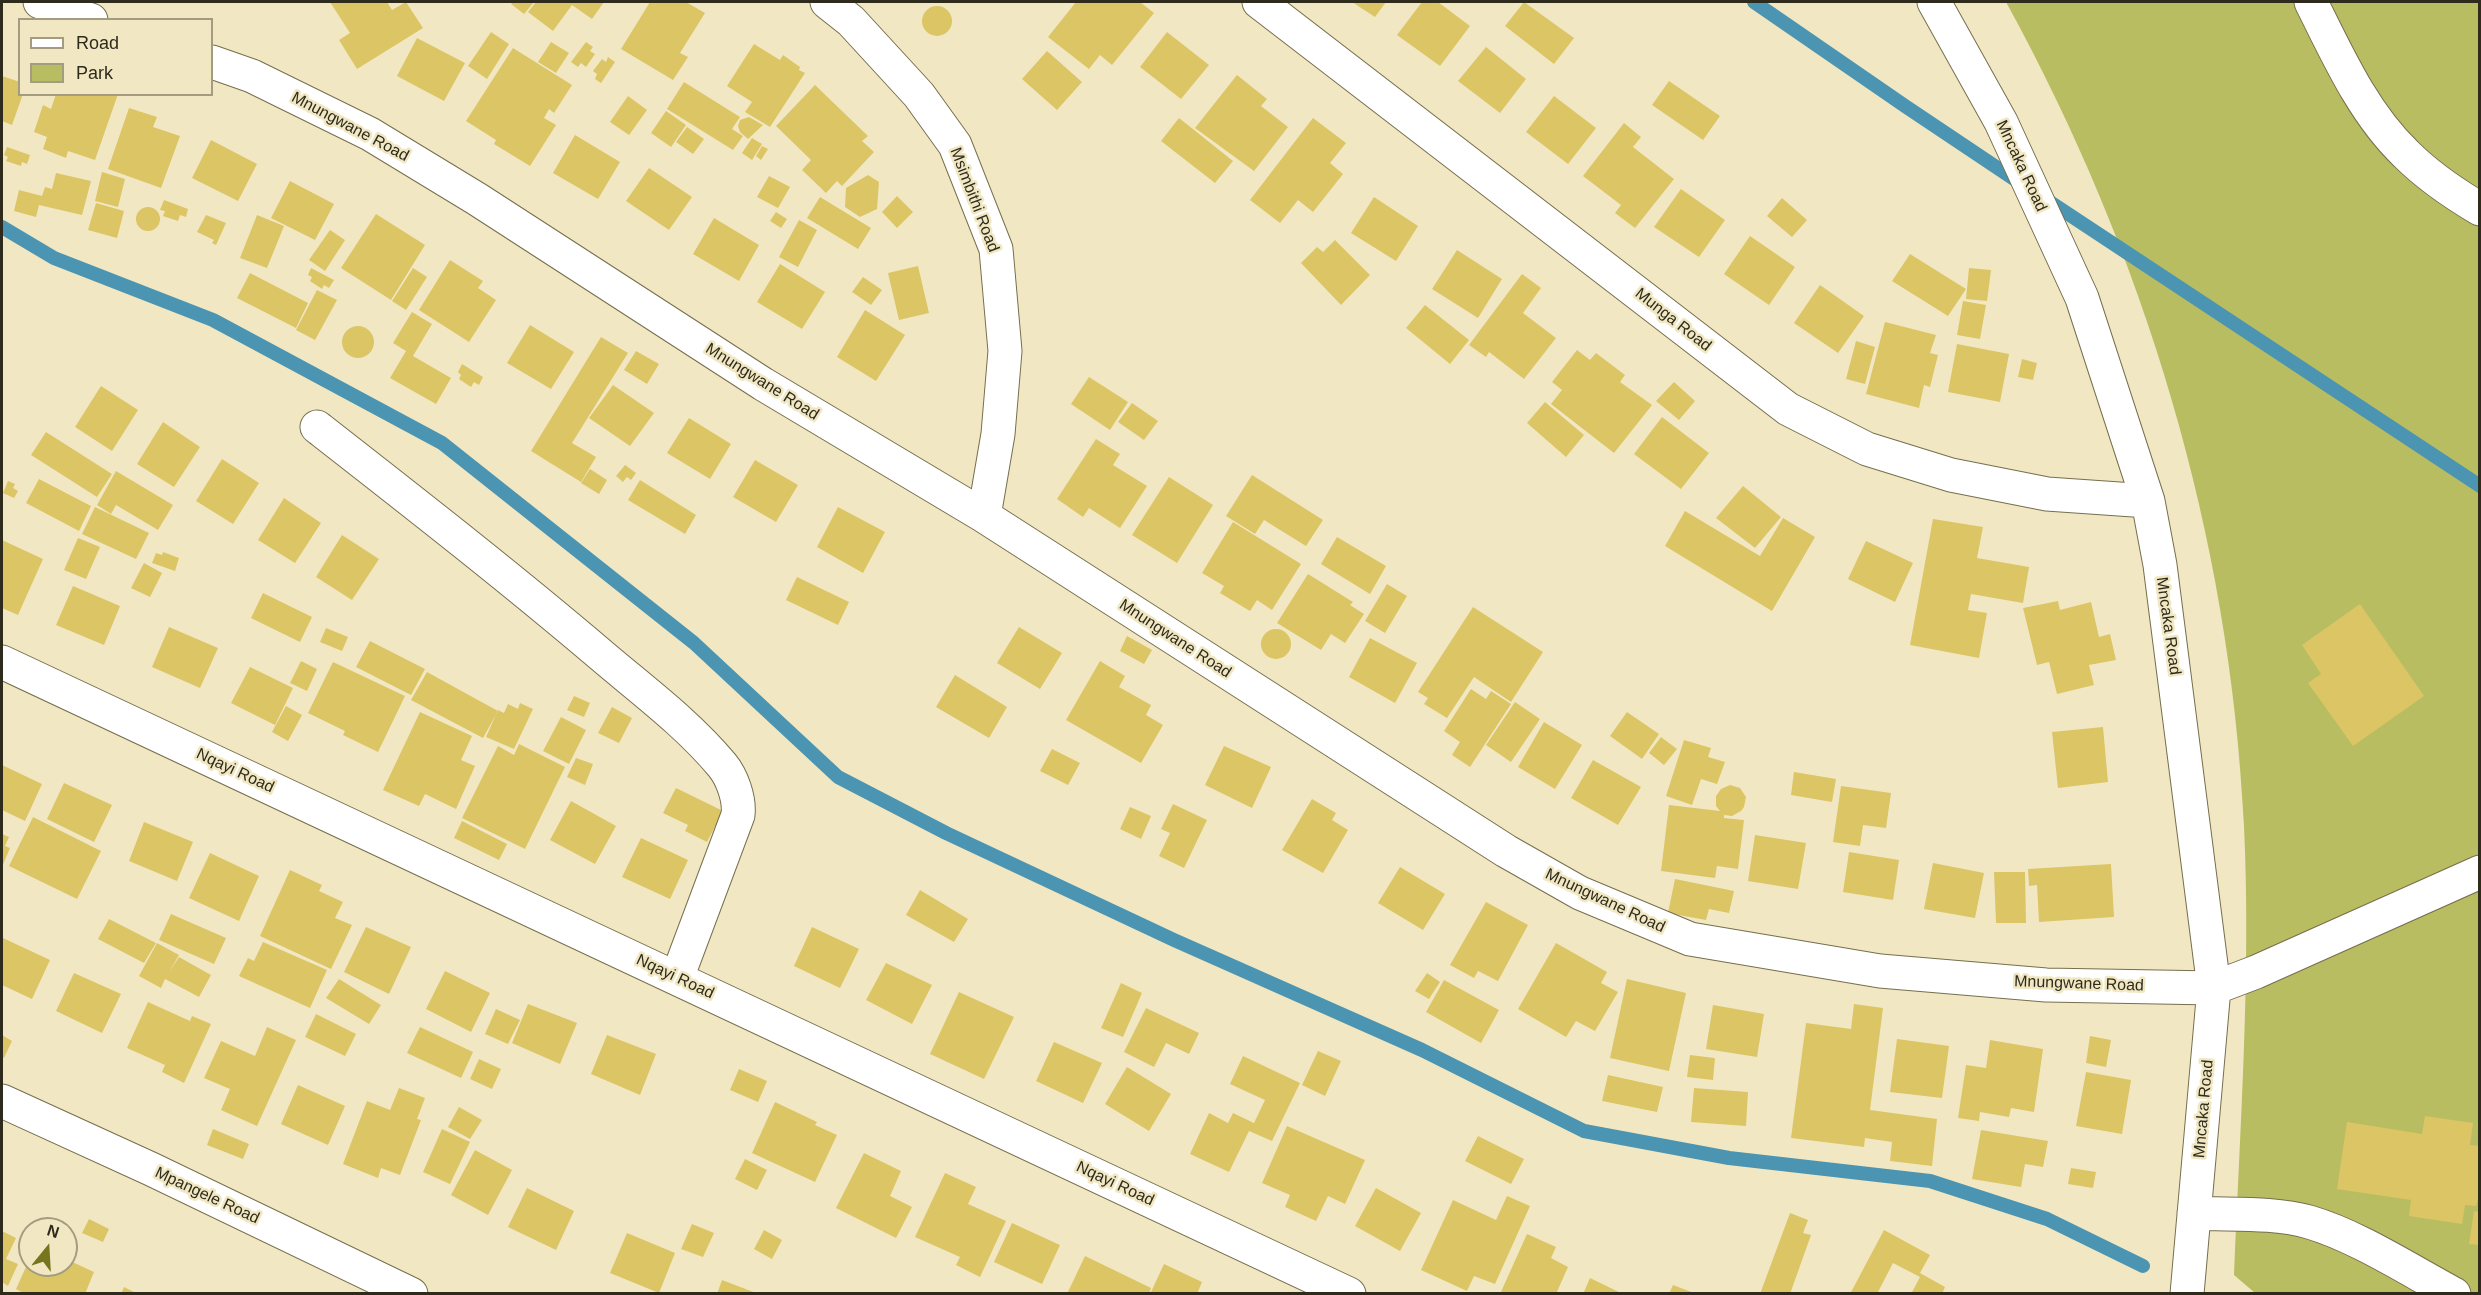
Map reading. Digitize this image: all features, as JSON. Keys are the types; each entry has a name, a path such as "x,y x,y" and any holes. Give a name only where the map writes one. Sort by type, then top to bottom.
{"street":[{"path":"40,2 85,18"},
{"name":"Msimbithi Road","path":"827,2 851,21 919,94 955,145 996,249 1005,351 998,434 984,516"},
{"name":"Munga Road","path":"1259,2 1788,409 1868,449 1951,475 2047,494 2148,501"},
{"name":"Mncaka Road","path":"1935,2 2001,122 2082,298 2148,501 2160,565 2214,988 2187,1293"},
{"path":"2312,2 2338,56 2377,120 2404,153 2444,187 2480,209"},
{"name":"Mnungwane Road","path":"213,62 252,76 370,134 477,199 763,384 984,516 1506,851 1580,893 1690,939 1880,971 2046,985 2214,988"},
{"path":"317,427 511,578 691,732 723,766 739,806 738,815 677,978"},
{"name":"Nqayi Road","path":"2,662 1349,1293"},
{"path":"2214,988 2256,972 2480,872"},
{"name":"Mpangele Road","path":"2,1101 411,1293"},
{"path":"2194,1213 2276,1217 2307,1222 2336,1232 2454,1293"}],"green space":[{"path":"2006,2 2479,2 2479,1293 2255,1293 2234,1275 2244,1050 2246,882 2235,718 2220,610 2199,505 2172,400 2139,297 2100,197 2056,98"}],"building":[{"path":"330,2 387,2 392,10 406,2 423,28 357,69 339,40 350,33"},
{"path":"513,2 534,2 524,14 511,4"},
{"path":"536,2 604,2 592,19 572,5 553,31 528,12"},
{"path":"650,2 686,2 705,13 680,53 688,57 673,80 621,49"},
{"path":"1076,2 1140,2 1154,13 1112,65 1100,55 1089,69 1048,37"},
{"path":"1352,2 1386,2 1375,17"},
{"path":"1422,2 1438,2 1470,26 1440,66 1397,35"},
{"path":"1524,2 1574,38 1554,64 1505,26"},
{"path":"937,6 943,7 951,15 951,27 943,35 937,36 931,35 923,27 922,21 923,15 931,7"},
{"path":"491,32 509,44 487,79 468,66"},
{"path":"1167,32 1209,65 1181,99 1140,67"},
{"path":"417,38 465,63 444,101 397,76"},
{"path":"551,42 569,53 556,73 538,62"},
{"path":"586,42 593,47 590,51 595,54 586,67 581,63 578,67 571,62"},
{"path":"754,44 780,60 783,55 805,73 770,127 745,112 752,102 727,86"},
{"path":"1486,47 1526,79 1500,113 1458,81"},
{"path":"513,48 572,85 554,113 549,109 544,118 556,125 530,166 494,144 496,140 466,121"},
{"path":"1047,51 1082,82 1057,110 1022,79"},
{"path":"608,57 615,62 601,83 595,79 597,74 593,71 602,59 606,62"},
{"path":"1237,75 1267,99 1261,106 1288,127 1254,171 1195,128"},
{"path":"2,76 18,81 18,96 22,96 12,125 2,121"},
{"path":"1669,81 1720,116 1703,140 1652,105"},
{"path":"684,82 740,117 732,129 743,136 733,150 667,109"},
{"path":"815,85 868,136 862,141 874,152 842,186 837,181 826,193 802,170 811,160 776,126"},
{"path":"55,96 117,96 95,160 68,151 66,158 43,149 47,137 34,132 43,105 51,109"},
{"path":"628,96 647,110 629,135 610,122"},
{"path":"1554,96 1596,128 1568,164 1526,132"},
{"path":"129,108 157,117 153,127 180,136 161,188 108,169"},
{"path":"666,111 686,125 671,147 651,133"},
{"path":"749,117 763,125 748,139 740,132 738,126 740,120"},
{"path":"1179,118 1233,161 1215,183 1161,141"},
{"path":"1313,118 1346,143 1330,163 1343,174 1313,212 1298,200 1280,223 1250,200"},
{"path":"1624,123 1641,137 1633,147 1674,179 1635,228 1615,213 1621,205 1583,176"},
{"path":"687,127 704,139 693,154 676,142"},
{"path":"575,135 620,162 598,199 553,173"},
{"path":"752,138 762,144 752,160 742,153"},
{"path":"211,140 257,164 238,201 192,178"},
{"path":"762,146 768,149 761,160 756,156"},
{"path":"7,147 30,155 27,164 22,162 21,166 6,161 8,157 4,155"},
{"path":"649,168 692,197 669,230 626,201"},
{"path":"102,172 125,179 118,207 95,201"},
{"path":"56,173 91,181 82,215 39,205 36,217 14,211 19,190 42,196 45,187 52,189"},
{"path":"868,175 879,182 877,209 860,217 845,207 846,188"},
{"path":"769,176 790,187 778,208 757,197"},
{"path":"290,181 334,204 315,240 271,218"},
{"path":"1681,189 1725,220 1699,257 1654,227"},
{"path":"897,196 913,212 897,228 882,212"},
{"path":"820,197 871,228 858,249 807,218"},
{"path":"1374,197 1418,226 1396,261 1351,233"},
{"path":"1782,198 1807,220 1792,237 1767,216"},
{"path":"164,200 188,209 186,217 180,215 178,221 163,216 165,211 160,210"},
{"path":"96,203 124,211 117,238 88,230"},
{"path":"148,207 153,208 159,214 159,224 153,230 148,231 143,230 137,224 136,219 137,214 143,208"},
{"path":"776,212 787,219 781,228 770,221"},
{"path":"376,214 425,245 391,300 341,268"},
{"path":"206,215 226,223 216,245 212,243 214,240 197,232"},
{"path":"257,215 284,226 267,268 240,258"},
{"path":"714,218 759,245 739,281 693,254"},
{"path":"799,220 817,230 798,267 779,257"},
{"path":"330,230 345,240 325,271 309,260"},
{"path":"1750,236 1795,267 1769,305 1724,274"},
{"path":"1335,240 1370,275 1341,305 1301,263 1317,247 1323,252"},
{"path":"1457,250 1502,279 1478,318 1432,289"},
{"path":"1910,254 1966,289 1948,316 1892,281"},
{"path":"450,260 483,281 478,288 496,300 469,342 419,310"},
{"path":"780,264 825,292 802,329 757,302"},
{"path":"918,266 929,313 899,320 888,273"},
{"path":"311,268 334,280 329,288 324,285 322,289 310,281 312,277 308,275"},
{"path":"413,268 427,277 406,310 392,301"},
{"path":"1969,268 1991,270 1987,301 1966,299"},
{"path":"250,273 308,303 296,328 237,298"},
{"path":"1522,274 1541,288 1523,313 1556,338 1524,379 1489,352 1486,357 1469,345"},
{"path":"863,277 882,290 871,305 852,292"},
{"path":"1820,285 1864,316 1838,353 1794,323"},
{"path":"317,290 337,300 315,340 296,330"},
{"path":"1963,301 1986,305 1980,339 1957,335"},
{"path":"1425,305 1469,340 1450,364 1406,328"},
{"path":"865,310 905,335 876,381 837,357"},
{"path":"412,312 432,324 413,356 451,378 436,404 390,378 406,351 393,343"},
{"path":"1885,322 1936,335 1930,353 1938,355 1930,387 1924,385 1919,408 1866,394"},
{"path":"530,325 574,352 551,389 507,363"},
{"path":"358,326 370,330 374,342 370,354 358,358 346,354 342,342 346,330"},
{"path":"601,337 628,353 572,443 596,457 581,482 531,451"},
{"path":"1856,341 1875,347 1865,384 1846,379"},
{"path":"1957,344 2009,354 2000,402 1948,392"},
{"path":"1577,350 1590,360 1596,353 1625,375 1620,382 1652,405 1614,453 1551,404 1562,390 1552,382"},
{"path":"636,351 659,364 647,384 624,370"},
{"path":"2022,359 2037,363 2033,380 2018,377"},
{"path":"462,364 483,377 479,385 474,382 471,387 459,379 461,375 458,372"},
{"path":"1089,377 1128,402 1110,430 1071,404"},
{"path":"1674,382 1695,401 1679,420 1656,401"},
{"path":"613,385 654,413 630,446 589,418"},
{"path":"101,386 138,410 112,451 75,427"},
{"path":"1545,402 1584,435 1566,457 1527,423"},
{"path":"1132,403 1158,421 1144,440 1118,422"},
{"path":"1662,417 1709,453 1681,489 1634,454"},
{"path":"689,418 731,444 710,479 667,453"},
{"path":"163,422 200,447 174,487 137,464"},
{"path":"46,432 112,474 97,497 31,455"},
{"path":"1096,439 1120,454 1113,465 1147,486 1120,528 1089,508 1083,517 1057,499"},
{"path":"222,459 259,483 233,524 196,501"},
{"path":"755,460 798,485 776,522 733,497"},
{"path":"625,465 636,473 631,480 627,477 623,482 616,476"},
{"path":"590,469 607,480 599,494 581,483"},
{"path":"116,471 173,505 158,530 116,505 111,514 97,505"},
{"path":"1252,475 1323,520 1306,546 1264,520 1255,534 1226,516"},
{"path":"1169,477 1213,505 1177,563 1132,535"},
{"path":"39,479 91,506 79,531 26,503"},
{"path":"640,480 696,515 685,534 628,500"},
{"path":"8,481 15,484 13,488 18,491 14,498 3,493"},
{"path":"1743,486 1781,517 1755,548 1716,518"},
{"path":"284,498 321,523 295,563 258,540"},
{"path":"95,507 149,533 136,559 82,534"},
{"path":"838,507 885,532 863,573 817,547"},
{"path":"1685,511 1760,556 1783,518 1815,537 1772,611 1665,546"},
{"path":"1933,519 1983,527 1977,558 2029,567 2023,603 1971,594 1968,610 1987,613 1979,658 1910,645"},
{"path":"1233,522 1301,564 1272,610 1257,600 1250,611 1220,593 1224,586 1202,573"},
{"path":"342,535 379,559 352,600 316,577"},
{"path":"1337,537 1386,566 1370,594 1321,564"},
{"path":"78,538 100,547 86,579 64,570"},
{"path":"2,540 43,559 18,615 2,608"},
{"path":"1866,541 1913,563 1895,602 1848,579"},
{"path":"163,552 179,558 175,571 152,563 156,553 162,555"},
{"path":"144,563 162,573 150,597 131,588"},
{"path":"1308,574 1353,602 1350,605 1364,614 1345,643 1331,634 1321,650 1277,623"},
{"path":"797,577 849,602 838,625 786,600"},
{"path":"1387,584 1407,596 1385,633 1365,621"},
{"path":"73,586 120,606 104,645 56,625"},
{"path":"263,593 312,617 300,642 251,618"},
{"path":"2058,601 2060,610 2091,602 2099,637 2110,634 2116,660 2089,665 2094,685 2057,694 2049,662 2037,665 2023,608"},
{"path":"2360,604 2424,696 2353,746 2308,683 2321,674 2302,645"},
{"path":"1473,607 1543,652 1511,702 1474,677 1447,718 1424,704 1428,698 1418,692"},
{"path":"169,627 218,648 200,688 152,667"},
{"path":"1019,627 1062,653 1040,689 997,663"},
{"path":"326,628 348,637 342,651 320,642"},
{"path":"1276,629 1287,633 1291,644 1287,655 1276,659 1265,655 1261,644 1265,633"},
{"path":"1127,636 1152,650 1144,664 1120,651"},
{"path":"1370,638 1417,663 1395,703 1349,677"},
{"path":"370,641 425,669 411,695 356,667"},
{"path":"301,661 317,669 307,691 290,683"},
{"path":"1100,661 1125,676 1119,687 1151,705 1146,715 1163,725 1141,763 1066,720"},
{"path":"333,662 405,696 378,752 343,735 345,731 308,713"},
{"path":"250,667 293,688 275,725 231,703"},
{"path":"427,672 498,711 483,738 411,700"},
{"path":"955,675 1007,707 989,738 936,707"},
{"path":"1471,689 1486,699 1491,691 1511,704 1470,767 1452,755 1460,742 1444,731"},
{"path":"574,696 590,703 584,717 567,710"},
{"path":"1515,702 1540,719 1511,762 1486,745"},
{"path":"520,703 533,709 514,749 486,737 498,710 504,713 508,704 518,709"},
{"path":"286,706 302,715 288,741 272,732"},
{"path":"612,707 632,718 619,743 598,733"},
{"path":"420,712 472,736 461,760 475,766 456,809 425,794 419,806 383,790"},
{"path":"1627,712 1659,734 1642,759 1610,736"},
{"path":"561,717 586,730 569,764 543,751"},
{"path":"1544,722 1582,745 1555,789 1518,767"},
{"path":"2103,727 2108,782 2058,788 2052,732"},
{"path":"1661,737 1677,749 1664,765 1649,753"},
{"path":"1684,740 1711,748 1708,757 1725,762 1717,784 1701,779 1692,805 1666,796"},
{"path":"519,744 565,767 525,849 462,818 498,746 514,755"},
{"path":"1224,746 1271,767 1252,808 1205,785"},
{"path":"1052,749 1080,763 1068,785 1040,771"},
{"path":"576,758 593,764 585,785 567,777"},
{"path":"1593,760 1641,787 1618,825 1571,798"},
{"path":"2,765 42,784 25,821 2,810"},
{"path":"1794,772 1836,779 1832,802 1791,795"},
{"path":"64,783 112,805 94,842 47,819"},
{"path":"1730,785 1740,788 1746,797 1741,811 1732,816 1724,815 1724,818 1744,820 1738,869 1717,866 1715,878 1661,871 1669,805 1720,811 1716,806 1716,796 1721,789"},
{"path":"1841,786 1891,793 1886,828 1863,825 1860,846 1833,842"},
{"path":"676,788 723,811 707,842 685,831 688,825 663,813"},
{"path":"1312,799 1336,813 1332,820 1348,830 1323,873 1282,850"},
{"path":"571,801 616,826 595,864 550,840"},
{"path":"1173,804 1207,820 1184,868 1159,856 1170,833 1161,829"},
{"path":"1130,807 1151,816 1141,839 1120,829"},
{"path":"33,817 101,851 77,899 9,866"},
{"path":"462,821 507,844 499,860 454,838"},
{"path":"144,822 193,842 177,881 129,861"},
{"path":"2,834 9,837 5,846 10,848 2,867"},
{"path":"1755,835 1806,843 1798,889 1748,881"},
{"path":"641,838 688,860 670,899 622,877"},
{"path":"1849,852 1899,860 1893,900 1843,892"},
{"path":"210,853 259,876 239,921 189,898"},
{"path":"1933,863 1984,873 1975,918 1924,909"},
{"path":"2111,864 2114,917 2039,922 2037,885 2029,886 2028,869"},
{"path":"1400,867 1445,894 1423,930 1378,903"},
{"path":"290,870 322,885 319,891 343,902 335,918 352,925 331,969 260,936"},
{"path":"1994,872 2025,872 2026,923 1996,923"},
{"path":"1675,879 1734,891 1729,913 1709,909 1706,920 1668,913"},
{"path":"920,890 968,919 954,942 906,915"},
{"path":"1486,902 1528,925 1498,981 1478,971 1474,978 1450,965"},
{"path":"171,914 226,938 214,964 159,940"},
{"path":"109,919 156,943 144,963 98,939"},
{"path":"366,927 411,947 389,994 344,972"},
{"path":"812,927 859,949 840,988 794,966"},
{"path":"3,938 50,960 32,999 2,985"},
{"path":"263,942 327,970 310,1008 239,976 248,958 254,961"},
{"path":"157,943 179,955 169,972 179,957 211,975 199,997 165,979 161,988 139,976"},
{"path":"1556,943 1607,972 1601,983 1618,992 1595,1031 1576,1021 1566,1037 1518,1009"},
{"path":"886,963 932,985 912,1024 866,1000"},
{"path":"445,971 490,993 471,1032 426,1009"},
{"path":"74,973 121,994 102,1033 56,1011"},
{"path":"1427,973 1440,982 1429,999 1415,991"},
{"path":"339,979 381,1005 369,1024 326,998"},
{"path":"1627,979 1686,993 1669,1071 1610,1058"},
{"path":"1444,980 1499,1010 1481,1043 1426,1012"},
{"path":"1121,983 1142,993 1123,1037 1101,1028"},
{"path":"959,992 1014,1017 984,1079 930,1054"},
{"path":"148,1002 190,1021 192,1016 211,1024 184,1083 162,1072 165,1065 127,1048"},
{"path":"528,1004 577,1023 560,1064 512,1043"},
{"path":"1854,1004 1883,1008 1870,1110 1937,1119 1932,1166 1890,1161 1892,1142 1865,1138 1864,1147 1791,1138 1806,1023 1851,1029"},
{"path":"1713,1005 1764,1014 1757,1057 1706,1049"},
{"path":"1146,1008 1199,1033 1189,1054 1166,1043 1154,1067 1124,1052"},
{"path":"496,1009 520,1020 508,1044 485,1034"},
{"path":"316,1014 356,1034 345,1056 305,1037"},
{"path":"267,1027 296,1040 257,1126 221,1110 230,1089 204,1078 221,1041 255,1056"},
{"path":"420,1027 473,1052 461,1078 407,1053"},
{"path":"2,1035 12,1041 4,1058 2,1057"},
{"path":"607,1035 656,1054 640,1095 591,1074"},
{"path":"2090,1036 2111,1040 2106,1067 2086,1063"},
{"path":"1897,1039 1949,1046 1942,1098 1890,1092"},
{"path":"1990,1040 2043,1049 2034,1112 2011,1108 2009,1117 1980,1112 1979,1121 1958,1118 1966,1065 1986,1068"},
{"path":"1054,1042 1102,1063 1083,1103 1036,1081"},
{"path":"1318,1051 1341,1061 1325,1096 1302,1085"},
{"path":"1690,1055 1715,1058 1713,1080 1687,1077"},
{"path":"1243,1056 1300,1083 1272,1141 1249,1131 1229,1172 1190,1154 1209,1113 1228,1123 1233,1113 1254,1123 1265,1100 1230,1084"},
{"path":"479,1059 501,1069 492,1089 470,1079"},
{"path":"1127,1067 1171,1094 1149,1131 1105,1104"},
{"path":"739,1069 767,1081 758,1102 730,1090"},
{"path":"2086,1072 2131,1080 2122,1134 2076,1126"},
{"path":"1608,1075 1663,1087 1657,1112 1602,1101"},
{"path":"298,1085 345,1106 328,1145 281,1124"},
{"path":"399,1088 425,1098 417,1119 421,1120 400,1175 381,1168 378,1178 343,1164 367,1101 390,1110"},
{"path":"1694,1088 1748,1092 1746,1126 1691,1122"},
{"path":"775,1102 817,1122 815,1125 837,1135 815,1182 752,1153"},
{"path":"459,1107 482,1120 470,1139 448,1127"},
{"path":"2425,1116 2473,1123 2470,1145 2480,1146 2480,1192 2476,1206 2465,1205 2462,1224 2409,1216 2411,1200 2337,1189 2347,1122 2422,1134"},
{"path":"1287,1126 1365,1160 1345,1204 1328,1196 1316,1221 1285,1207 1290,1195 1262,1183"},
{"path":"213,1129 249,1144 243,1159 207,1145"},
{"path":"442,1129 470,1142 450,1184 423,1172"},
{"path":"1981,1130 2048,1141 2043,1167 2025,1164 2021,1187 1972,1179"},
{"path":"1478,1136 1524,1159 1511,1184 1465,1161"},
{"path":"475,1150 512,1170 488,1215 451,1195"},
{"path":"864,1153 901,1171 890,1196 912,1207 896,1238 836,1208"},
{"path":"745,1159 767,1170 757,1190 735,1179"},
{"path":"2071,1168 2096,1172 2093,1188 2068,1184"},
{"path":"945,1173 976,1187 968,1204 1006,1221 980,1277 956,1265 960,1257 915,1237"},
{"path":"527,1188 574,1211 556,1250 508,1227"},
{"path":"1376,1188 1421,1213 1400,1251 1355,1226"},
{"path":"1507,1196 1530,1206 1495,1284 1474,1276 1467,1291 1421,1270 1453,1200 1496,1220"},
{"path":"2474,1211 2480,1212 2480,1245 2469,1244"},
{"path":"1790,1213 1808,1220 1803,1233 1811,1235 1790,1294 1760,1294"},
{"path":"89,1219 109,1229 103,1242 82,1233"},
{"path":"1012,1223 1060,1245 1042,1284 994,1262"},
{"path":"692,1224 714,1233 703,1257 681,1249"},
{"path":"764,1230 782,1240 772,1259 754,1249"},
{"path":"1884,1230 1930,1255 1920,1273 1945,1287 1942,1294 1911,1294 1920,1277 1893,1263 1877,1294 1850,1294"},
{"path":"2,1231 16,1238 6,1259 18,1264 8,1286 2,1282"},
{"path":"627,1233 675,1253 659,1293 610,1273"},
{"path":"1527,1234 1556,1247 1551,1258 1568,1267 1556,1294 1500,1294"},
{"path":"1085,1256 1151,1288 1149,1294 1067,1294"},
{"path":"1164,1264 1202,1282 1197,1294 1151,1292"},
{"path":"78,1265 94,1272 85,1294 25,1294 16,1289 21,1277 78,1277"},
{"path":"1590,1278 1623,1294 1583,1294"},
{"path":"722,1280 756,1293 756,1294 717,1294"},
{"path":"1673,1285 1694,1293 1694,1294 1669,1294"},
{"path":"124,1287 138,1294 121,1294"}],"waterway":[{"path":"1754,2 2020,183"},
{"path":"2044,198 2480,486"},
{"path":"2,227 54,258 213,320 442,443 694,643 838,777 946,833 1174,940 1422,1050 1584,1131 1729,1158 1930,1181 2047,1219 2143,1266"}]}
